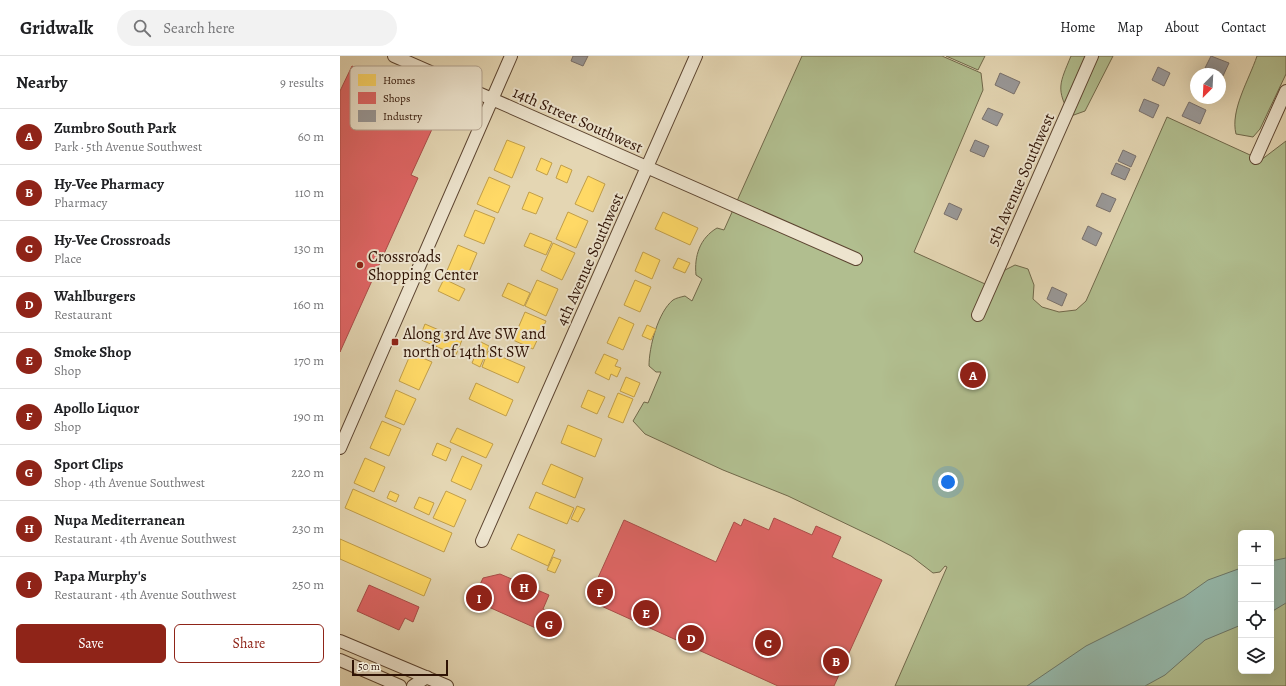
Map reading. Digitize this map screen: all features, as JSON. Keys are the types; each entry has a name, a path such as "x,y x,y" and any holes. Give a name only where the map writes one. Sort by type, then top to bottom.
{"street":[{"name":"14th Street Southwest","path":"394,56 417,66"},
{"path":"482,122 511,56"},
{"name":"4th Avenue Southwest","path":"482,541 696,56"},
{"name":"5th Avenue Southwest","path":"978,315 1092,56"},
{"path":"1256,158 1286,91"},
{"name":"14th Street Southwest","path":"482,95 750,211 856,259"},
{"path":"340,448 478,130"},
{"path":"340,641 428,681 447,686"},
{"path":"340,660 400,686"},
{"path":"413,686 428,681"}],"green space":[{"path":"802,56 942,56 981,73 983,90 914,252 994,288 1001,272 1015,265 1028,269 1034,285 1033,299 1042,307 1059,312 1076,310 1086,301 1167,117 1261,160 1286,141 1286,686 895,686 947,567 945,566 940,572 933,573 911,556 880,540 788,496 723,470 645,434 633,421 644,402 648,403 661,372 656,372 649,366 649,358 655,330 663,313 673,300 685,296 692,301 702,279 696,275 696,261 699,248 706,237 717,228 724,230"},
{"path":"946,56 985,56 978,70"},
{"path":"1071,56 1113,56 1085,111 1071,116 1063,99 1061,86 1064,73"},
{"path":"1257,56 1286,56 1286,74 1260,129 1253,137 1236,134 1235,125 1241,95"}],"water":[{"path":"1286,558 1286,603 1274,610 1274,566 1274,560"},
{"path":"1238,569 1238,626 1205,640 1165,675 1145,686 1027,686 1086,646 1184,597 1208,580"}],"building: Homes":[{"path":"507,140 525,147 512,178 494,170"},
{"path":"541,158 552,163 547,175 536,170"},
{"path":"561,165 572,170 567,183 556,178"},
{"path":"588,176 605,184 593,212 575,204"},
{"path":"489,177 510,186 498,213 477,204"},
{"path":"529,192 543,198 536,214 522,209"},
{"path":"475,210 495,218 484,244 464,236"},
{"path":"568,212 588,221 576,248 556,239"},
{"path":"663,212 698,228 690,245 655,229"},
{"path":"530,233 552,242 546,255 524,246"},
{"path":"553,243 575,253 562,280 541,270"},
{"path":"458,245 477,253 465,281 446,273"},
{"path":"643,252 660,260 652,279 635,271"},
{"path":"678,258 690,263 685,273 673,268"},
{"path":"444,279 465,289 459,301 438,291"},
{"path":"537,280 558,289 546,316 525,306"},
{"path":"635,280 651,287 640,312 624,305"},
{"path":"508,283 530,293 524,306 502,296"},
{"path":"525,312 546,321 533,349 513,340"},
{"path":"619,317 634,324 623,350 607,343"},
{"path":"425,324 462,340 456,355 419,339"},
{"path":"647,325 656,329 651,340 642,336"},
{"path":"481,342 489,346 480,367 472,363"},
{"path":"488,351 525,367 518,383 482,367"},
{"path":"411,353 432,362 419,390 399,381"},
{"path":"604,354 618,360 615,366 621,368 617,377 611,374 609,380 595,373"},
{"path":"626,377 640,383 634,397 620,391"},
{"path":"476,383 513,400 506,416 469,399"},
{"path":"396,390 416,399 404,425 385,417"},
{"path":"588,390 605,397 597,414 581,407"},
{"path":"618,393 633,399 623,423 608,417"},
{"path":"382,421 401,429 389,456 370,448"},
{"path":"568,425 602,439 595,457 561,443"},
{"path":"457,428 493,444 486,458 450,442"},
{"path":"437,443 451,449 446,461 432,455"},
{"path":"462,456 482,465 471,490 451,481"},
{"path":"365,458 385,467 374,492 354,483"},
{"path":"551,464 583,478 575,498 542,484"},
{"path":"353,489 452,533 444,552 345,508"},
{"path":"390,491 399,495 396,502 387,498"},
{"path":"446,491 466,500 454,527 433,518"},
{"path":"536,492 574,508 567,524 529,508"},
{"path":"419,497 434,503 429,515 414,508"},
{"path":"577,506 585,509 578,522 571,519"},
{"path":"518,534 555,550 548,566 511,549"},
{"path":"340,539 431,579 424,596 340,559"},
{"path":"553,557 561,560 555,573 547,570"}],"building: Shops":[{"name":"Crossroads Shopping Center","path":"350,70 350,130 432,130 411,175 418,178 340,352 340,91"},
{"path":"774,518 812,535 816,526 841,537 832,557 882,580 834,686 778,686 588,600 624,520 716,562 734,522 741,526 744,519 769,530"},
{"path":"500,574 549,595 543,609 557,615 549,634 473,600 483,578"},
{"path":"369,585 419,607 413,622 405,618 399,630 357,611"}],"building: Industry":[{"path":"573,56 588,56 583,66 571,61"},
{"path":"1211,56 1229,63 1226,70 1226,68 1205,68"},
{"path":"1158,67 1170,73 1164,86 1152,80"},
{"path":"1000,73 1020,82 1014,94 995,85"},
{"path":"1144,99 1159,105 1153,118 1139,111"},
{"path":"1189,102 1190,104 1206,110 1200,124 1182,116"},
{"path":"988,108 1003,114 997,126 982,119"},
{"path":"975,140 989,146 984,157 970,151"},
{"path":"1123,150 1136,156 1131,167 1118,161"},
{"path":"1116,163 1130,169 1125,180 1111,174"},
{"path":"1102,193 1116,199 1110,212 1096,206"},
{"path":"949,203 962,209 957,220 944,214"},
{"path":"1088,226 1102,233 1096,246 1082,239"},
{"path":"1052,287 1067,294 1062,306 1047,299"}],"place":[{"name":"Crossroads Shopping Center","path":"360,265"},
{"name":"Along 3rd Ave SW and north of 14th St SW","path":"395,342"},
{"name":"Zumbro South Park","path":"973,375"},
{"name":"Nupa Mediterranean","path":"524,587"},
{"name":"Apollo Liquor","path":"600,592"},
{"name":"Papa Murphy's","path":"479,598"},
{"name":"Smoke Shop","path":"646,613"},
{"name":"Sport Clips","path":"549,624"},
{"name":"Wahlburgers","path":"691,638"},
{"name":"Hy-Vee Crossroads","path":"768,643"},
{"name":"Hy-Vee Pharmacy","path":"836,661"}]}
